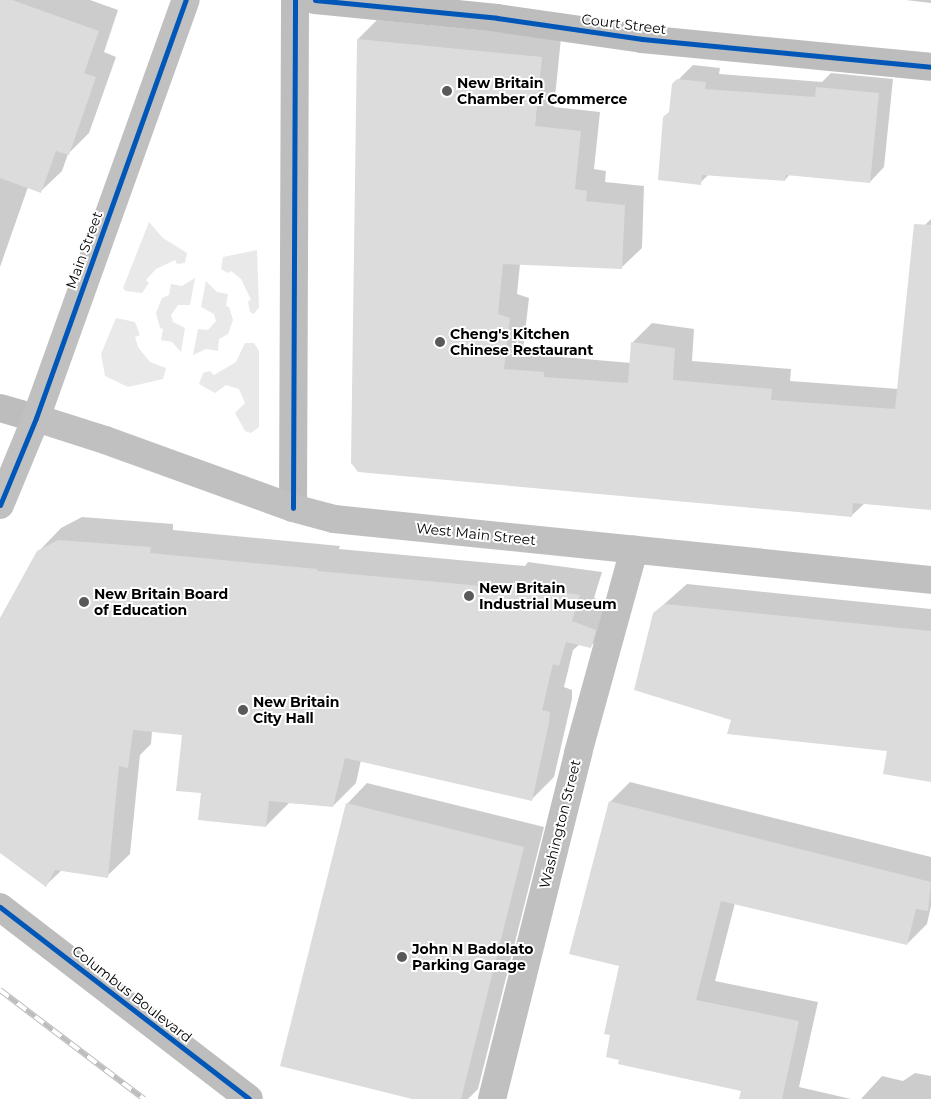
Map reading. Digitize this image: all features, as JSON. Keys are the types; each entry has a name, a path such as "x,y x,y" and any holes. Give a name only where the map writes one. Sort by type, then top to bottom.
{"main road":[{"name":"Main Street","path":"0,505 36,418 186,0"},
{"name":"West Main Street","path":"36,418 105,440 293,508 360,523 931,580"},
{"name":"Washington Street","path":"492,1099 576,763 634,550"}],"street":[{"path":"293,508 296,0"},
{"name":"Court Street","path":"315,0 497,18 642,39 931,67"},
{"path":"0,408 36,418"},
{"name":"Columbus Boulevard","path":"0,907 249,1099"}],"shaded area":[{"path":"149,222 163,238 187,253 185,263 177,264 175,260 156,269 146,280 149,283 142,293 126,291 123,288"},
{"path":"257,250 259,307 254,314 250,312 248,301 251,300 241,279 231,271 228,273 221,269 223,257"},
{"path":"195,278 190,305 178,305 171,315 173,322 185,328 181,352 172,342 161,340 163,329 160,328 156,313 162,298 169,295 171,284 182,286"},
{"path":"206,281 217,292 228,294 226,306 229,307 233,320 228,334 219,339 218,351 206,349 193,355 198,329 208,330 216,321 214,314 201,307"},
{"path":"116,318 135,322 140,335 135,337 138,347 150,362 166,368 163,379 128,387 105,376 101,354"},
{"path":"245,343 254,343 259,351 259,427 251,433 245,431 235,413 245,403 239,389 226,385 215,393 199,384 203,373 210,371 214,375 236,362"}],"building":[{"path":"0,0 12,0 99,31 84,73 96,77 69,155 56,151 41,193 0,178"},
{"path":"357,39 542,57 535,126 581,131 575,189 587,191 586,201 625,205 622,269 503,264 498,314 510,318 504,369 544,372 544,377 628,383 631,342 675,348 673,380 772,389 771,400 895,409 914,224 931,225 931,510 853,503 852,517 358,472 351,463"},
{"path":"677,79 706,82 705,89 815,97 816,87 879,93 870,183 786,175 785,181 702,175 701,185 658,180 663,117 669,112 672,84"},
{"path":"58,540 151,547 150,553 317,569 317,571 504,588 504,584 580,595 572,621 596,630 591,648 566,642 559,666 553,664 542,710 550,712 549,723 532,801 345,758 333,807 269,801 266,827 198,820 201,793 176,791 182,735 133,730 128,768 119,766 108,878 55,870 46,887 0,853 0,618 37,551"},
{"path":"665,604 931,631 931,782 883,774 887,751 727,734 731,720 634,690 653,613"},
{"path":"609,801 931,882 928,911 916,909 907,945 721,901 696,1000 799,1021 782,1099 739,1099 741,1091 618,1064 619,1060 606,1057 610,1035 604,1034 619,966 569,954"},
{"name":"John N Badolato Parking Garage","path":"346,803 524,847 461,1099 412,1099 280,1066"}],"railway":[{"path":"0,990 144,1099"}],"cycle path":[{"path":"0,505 36,418 186,0"},
{"path":"293,508 295,0"},
{"path":"315,0 497,18 642,39 931,67"},
{"path":"0,907 249,1099"}],"place":[{"name":"New Britain Chamber of Commerce","path":"447,91"},
{"name":"Cheng's Kitchen Chinese Restaurant","path":"440,342"},
{"name":"New Britain Industrial Museum","path":"469,596"},
{"name":"New Britain Board of Education","path":"84,602"},
{"name":"New Britain City Hall","path":"243,710"},
{"name":"John N Badolato Parking Garage","path":"402,957"}]}
